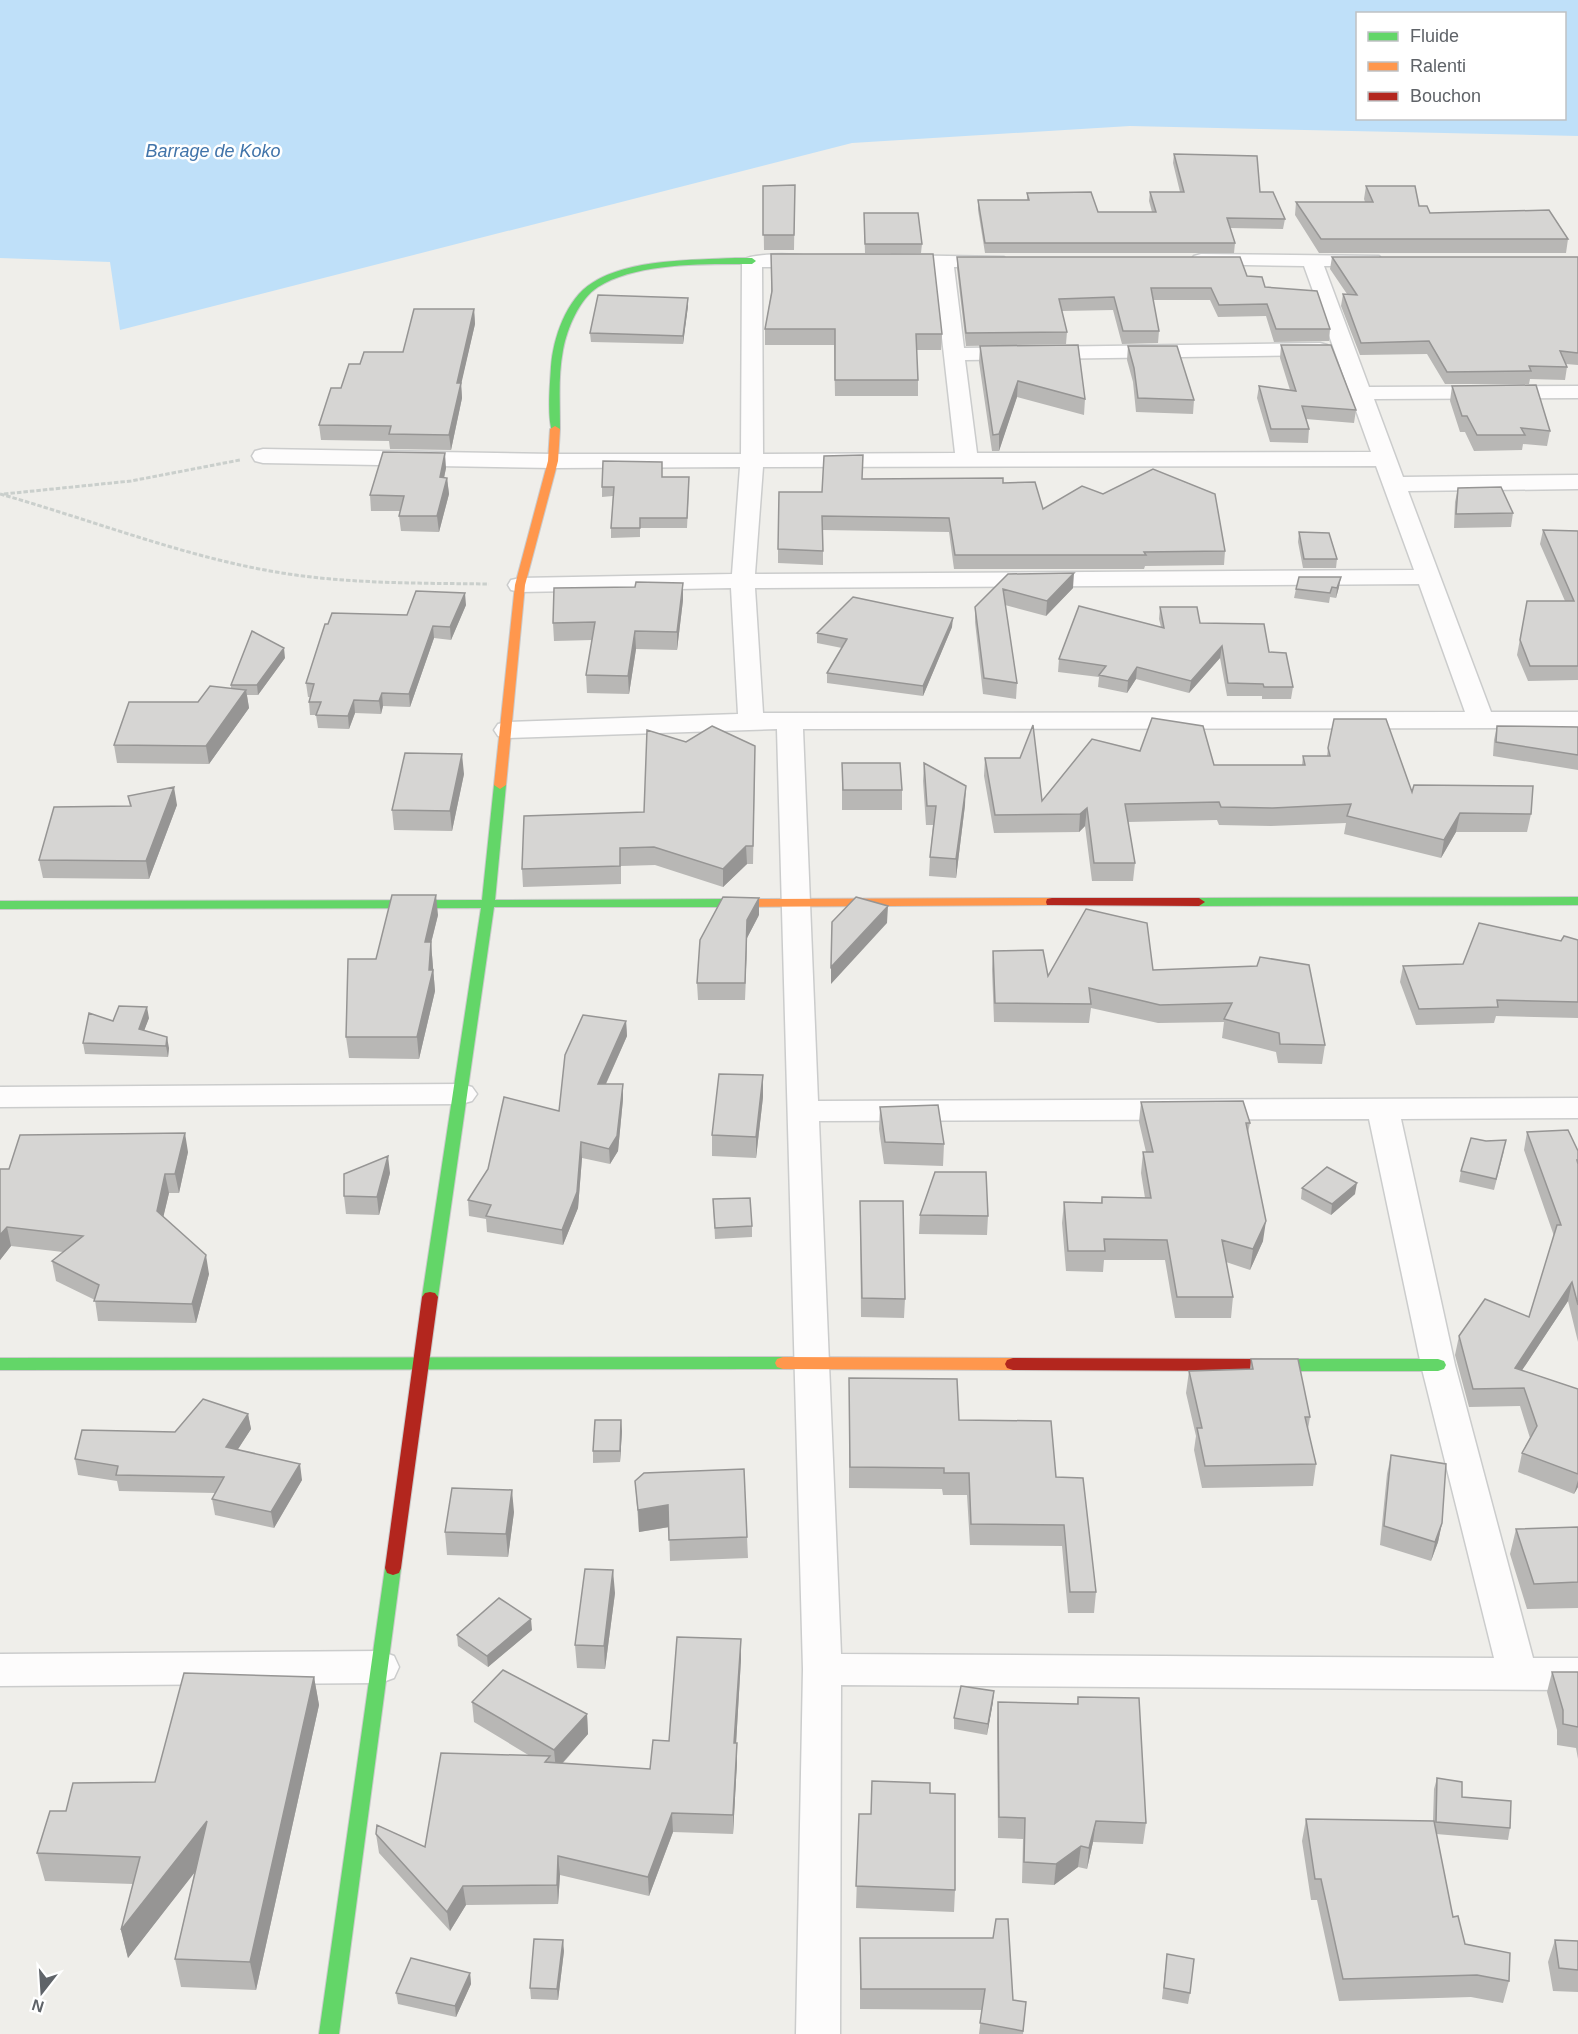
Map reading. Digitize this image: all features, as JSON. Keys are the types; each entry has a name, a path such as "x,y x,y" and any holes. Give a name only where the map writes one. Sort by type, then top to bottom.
{"street":[{"path":"1181,260 1393,260"},
{"path":"1311,260 1481,721"},
{"path":"751,721 743,581 752,459 752,261"},
{"path":"328,2034 421,1360 488,903 520,585 553,461 559,344 574,307 594,285 625,272 656,267 752,261 836,261"},
{"path":"871,261 1014,261"},
{"path":"943,261 967,459"},
{"path":"954,354 1344,349"},
{"path":"1360,393 1578,392"},
{"path":"263,456 553,461 1385,459"},
{"path":"1394,484 1578,483"},
{"path":"520,585 743,581 1428,577"},
{"path":"507,730 751,721 1578,720"},
{"path":"790,721 822,1669 818,2034"},
{"path":"0,905 1578,901"},
{"path":"0,1097 460,1094"},
{"path":"804,1111 1578,1108"},
{"path":"1383,1109 1438,1365 1518,1674"},
{"path":"0,1364 421,1360 812,1364 1438,1365"},
{"path":"0,1670 380,1667"},
{"path":"822,1669 1578,1674"}],"path":[{"path":"0,494 131,481 263,456"},
{"path":"0,494 66,511 164,545 246,566 319,579 377,583 520,585"}],"water":[{"name":"Barrage de Koko","path":"0,0 1578,0 1578,136 1130,126 852,143 120,330 110,262 0,258"}],"building":[{"path":"1174,154 1257,156 1260,192 1273,192 1285,219 1227,218 1235,243 985,243 978,200 1029,200 1027,193 1091,192 1098,212 1156,212 1150,192 1184,192"},
{"path":"795,185 794,235 763,235 763,186"},
{"path":"1366,186 1415,186 1419,206 1427,206 1430,213 1549,210 1568,239 1321,239 1296,202 1373,202"},
{"path":"864,213 918,213 922,244 865,244"},
{"path":"771,254 933,254 942,334 916,334 918,380 835,380 835,329 765,329 772,291"},
{"path":"957,257 1240,257 1247,276 1262,277 1265,287 1317,291 1330,329 1276,329 1267,304 1219,305 1211,288 1151,288 1159,331 1123,331 1114,297 1059,299 1067,332 966,333"},
{"path":"1332,257 1578,257 1578,353 1560,351 1567,367 1529,366 1531,371 1447,372 1429,341 1361,343 1343,294 1357,295"},
{"path":"598,295 688,298 683,336 590,333"},
{"path":"414,309 474,309 457,383 461,383 449,435 389,434 391,426 319,425 331,388 341,388 349,364 360,364 364,352 403,352"},
{"path":"1078,345 1085,399 1018,381 999,434 993,435 980,346"},
{"path":"1281,345 1331,345 1356,410 1302,406 1309,429 1271,429 1259,386 1296,391"},
{"path":"1128,346 1177,346 1194,400 1138,398"},
{"path":"1536,385 1550,431 1521,428 1525,435 1477,435 1467,416 1462,416 1452,386"},
{"path":"383,452 445,453 440,477 447,478 437,516 399,516 404,496 370,495"},
{"path":"863,455 862,479 1003,478 1003,483 1035,482 1043,509 1082,486 1103,494 1153,469 1215,494 1225,551 1144,552 1146,555 955,555 949,518 822,516 823,551 778,549 779,492 822,492 824,456"},
{"path":"603,461 662,462 662,477 689,477 687,518 640,518 640,528 611,528 614,487 602,487"},
{"path":"1501,487 1513,513 1456,514 1458,488"},
{"path":"1543,530 1578,531 1578,666 1530,666 1520,640 1527,601 1574,601"},
{"path":"1299,532 1329,533 1337,559 1304,559"},
{"path":"1074,573 1047,601 1003,589 1017,683 984,678 975,607 1008,574"},
{"path":"1299,577 1341,577 1337,588 1332,587 1330,593 1296,589"},
{"path":"636,582 683,583 677,632 635,631 628,676 586,675 595,622 553,623 554,588 635,587"},
{"path":"416,591 465,593 450,627 433,626 409,694 382,693 379,701 354,700 348,716 316,715 321,702 309,702 314,684 306,683 325,624 328,624 332,613 407,615"},
{"path":"853,597 953,618 923,686 827,673 847,639 817,633"},
{"path":"1079,606 1164,628 1160,607 1197,607 1200,623 1264,624 1269,652 1286,653 1293,687 1228,683 1222,646 1191,681 1137,667 1128,681 1099,675 1106,666 1059,659"},
{"path":"252,631 284,648 257,685 231,685"},
{"path":"210,686 246,690 206,746 114,745 129,702 198,702"},
{"path":"1152,718 1203,726 1214,765 1305,765 1303,756 1330,756 1328,748 1334,719 1386,719 1412,792 1414,785 1533,786 1531,814 1460,813 1444,840 1347,816 1351,804 1273,808 1221,807 1219,802 1125,804 1135,863 1094,863 1087,808 1080,814 995,815 985,758 1020,758 1033,725 1042,801 1092,739 1140,751"},
{"path":"712,726 755,746 753,846 746,846 723,869 654,847 620,848 620,866 522,869 524,816 644,812 647,730 686,742"},
{"path":"1497,726 1578,727 1578,755 1496,742"},
{"path":"405,753 462,754 450,811 392,810"},
{"path":"842,763 900,763 902,790 843,790"},
{"path":"924,763 966,786 956,859 930,857 936,806 927,806"},
{"path":"174,787 146,861 39,860 54,807 131,806 128,796"},
{"path":"392,895 436,895 425,942 431,942 429,970 433,970 417,1037 346,1037 348,959 376,959"},
{"path":"723,897 759,898 747,920 745,983 697,983 700,940"},
{"path":"856,897 888,906 831,967 832,922"},
{"path":"1086,909 1147,923 1153,970 1257,966 1260,957 1309,965 1325,1045 1280,1044 1279,1033 1224,1019 1232,1003 1160,1005 1089,988 1091,1004 995,1003 993,951 1043,950 1048,976"},
{"path":"1479,923 1561,941 1564,936 1578,940 1578,1002 1497,1000 1498,1007 1419,1009 1403,966 1463,964"},
{"path":"119,1006 147,1007 139,1029 167,1037 166,1046 83,1043 89,1013 113,1021"},
{"path":"583,1015 626,1021 598,1084 623,1084 617,1136 609,1149 581,1142 577,1192 562,1230 486,1216 491,1205 468,1200 488,1169 504,1097 559,1111 565,1055"},
{"path":"719,1074 763,1075 756,1137 712,1135"},
{"path":"1243,1101 1250,1123 1246,1123 1266,1221 1253,1249 1222,1240 1233,1297 1177,1297 1167,1240 1104,1239 1105,1251 1068,1251 1064,1202 1102,1203 1102,1197 1151,1198 1143,1152 1153,1152 1141,1102"},
{"path":"938,1105 944,1144 885,1142 880,1107"},
{"path":"1568,1130 1578,1151 1578,1305 1572,1282 1515,1368 1578,1389 1578,1474 1522,1453 1537,1426 1524,1388 1473,1389 1459,1336 1485,1299 1529,1317 1557,1225 1561,1225 1527,1132"},
{"path":"185,1133 175,1174 165,1174 157,1211 206,1255 192,1304 94,1301 99,1285 52,1261 83,1236 7,1227 0,1235 0,1169 9,1169 20,1135"},
{"path":"1471,1138 1486,1141 1506,1140 1496,1179 1461,1171"},
{"path":"388,1156 377,1197 344,1196 344,1174"},
{"path":"1327,1167 1357,1183 1332,1204 1302,1188"},
{"path":"935,1172 986,1172 988,1216 920,1215"},
{"path":"750,1198 752,1226 715,1228 713,1199"},
{"path":"860,1201 903,1201 905,1299 862,1298"},
{"path":"1251,1359 1298,1359 1310,1417 1305,1417 1316,1464 1205,1466 1197,1428 1202,1428 1189,1371 1253,1369"},
{"path":"849,1378 957,1379 959,1420 1051,1421 1056,1477 1083,1478 1096,1592 1070,1592 1064,1525 971,1524 969,1473 944,1473 944,1468 850,1467"},
{"path":"203,1399 248,1414 226,1447 300,1464 271,1512 212,1499 224,1477 116,1475 118,1466 75,1459 82,1430 175,1432"},
{"path":"595,1420 621,1420 620,1451 593,1451"},
{"path":"1391,1455 1446,1464 1442,1523 1435,1542 1384,1526"},
{"path":"744,1469 747,1537 669,1540 668,1505 638,1510 635,1481 644,1473"},
{"path":"452,1488 512,1490 506,1534 445,1532"},
{"path":"1578,1527 1578,1582 1534,1584 1516,1529"},
{"path":"585,1569 613,1570 604,1646 575,1645"},
{"path":"499,1598 531,1619 487,1656 457,1635"},
{"path":"677,1637 741,1639 734,1743 737,1743 733,1815 672,1813 648,1877 558,1856 557,1885 463,1886 447,1912 376,1834 377,1825 425,1847 441,1753 550,1756 545,1762 650,1769 653,1740 669,1741"},
{"path":"503,1670 587,1714 554,1750 472,1702"},
{"path":"1552,1672 1578,1672 1578,1727 1563,1724 1563,1710"},
{"path":"184,1673 314,1677 250,1962 175,1959 207,1821 121,1930 140,1857 37,1853 50,1811 66,1811 73,1783 155,1782"},
{"path":"961,1686 994,1691 988,1724 954,1718"},
{"path":"1078,1697 1139,1698 1146,1823 1096,1821 1089,1848 1081,1846 1056,1864 1024,1862 1025,1818 999,1817 998,1702 1078,1704"},
{"path":"1437,1778 1462,1782 1462,1797 1511,1801 1510,1828 1436,1822"},
{"path":"872,1781 930,1783 930,1793 955,1794 955,1890 856,1886 859,1814 871,1814"},
{"path":"1306,1819 1434,1821 1453,1917 1458,1916 1465,1944 1510,1953 1509,1981 1477,1975 1343,1979 1321,1879 1315,1879"},
{"path":"996,1919 1008,1919 1013,2000 1026,2002 1023,2031 980,2023 985,1989 861,1989 860,1938 993,1938"},
{"path":"534,1939 563,1940 557,1989 530,1988"},
{"path":"1555,1940 1578,1941 1578,1970 1559,1968"},
{"path":"1167,1954 1194,1959 1190,1993 1164,1988"},
{"path":"411,1958 470,1973 455,2006 396,1993"}],"traffic: fast":[{"path":"555,429 558,351 569,319 589,290 610,278 649,268 693,263 752,261"},
{"path":"430,1297 488,903 500,785"},
{"path":"1199,902 1578,901"},
{"path":"0,905 728,903"},
{"path":"0,1364 783,1363"},
{"path":"1266,1365 1438,1365"},
{"path":"329,2034 393,1568"}],"traffic: slow":[{"path":"500,785 520,585 553,461 555,429"},
{"path":"728,903 1052,902"},
{"path":"783,1363 1013,1364"}],"traffic: jam":[{"path":"1052,902 1199,902"},
{"path":"393,1568 430,1297"},
{"path":"1013,1364 1266,1365"}]}
